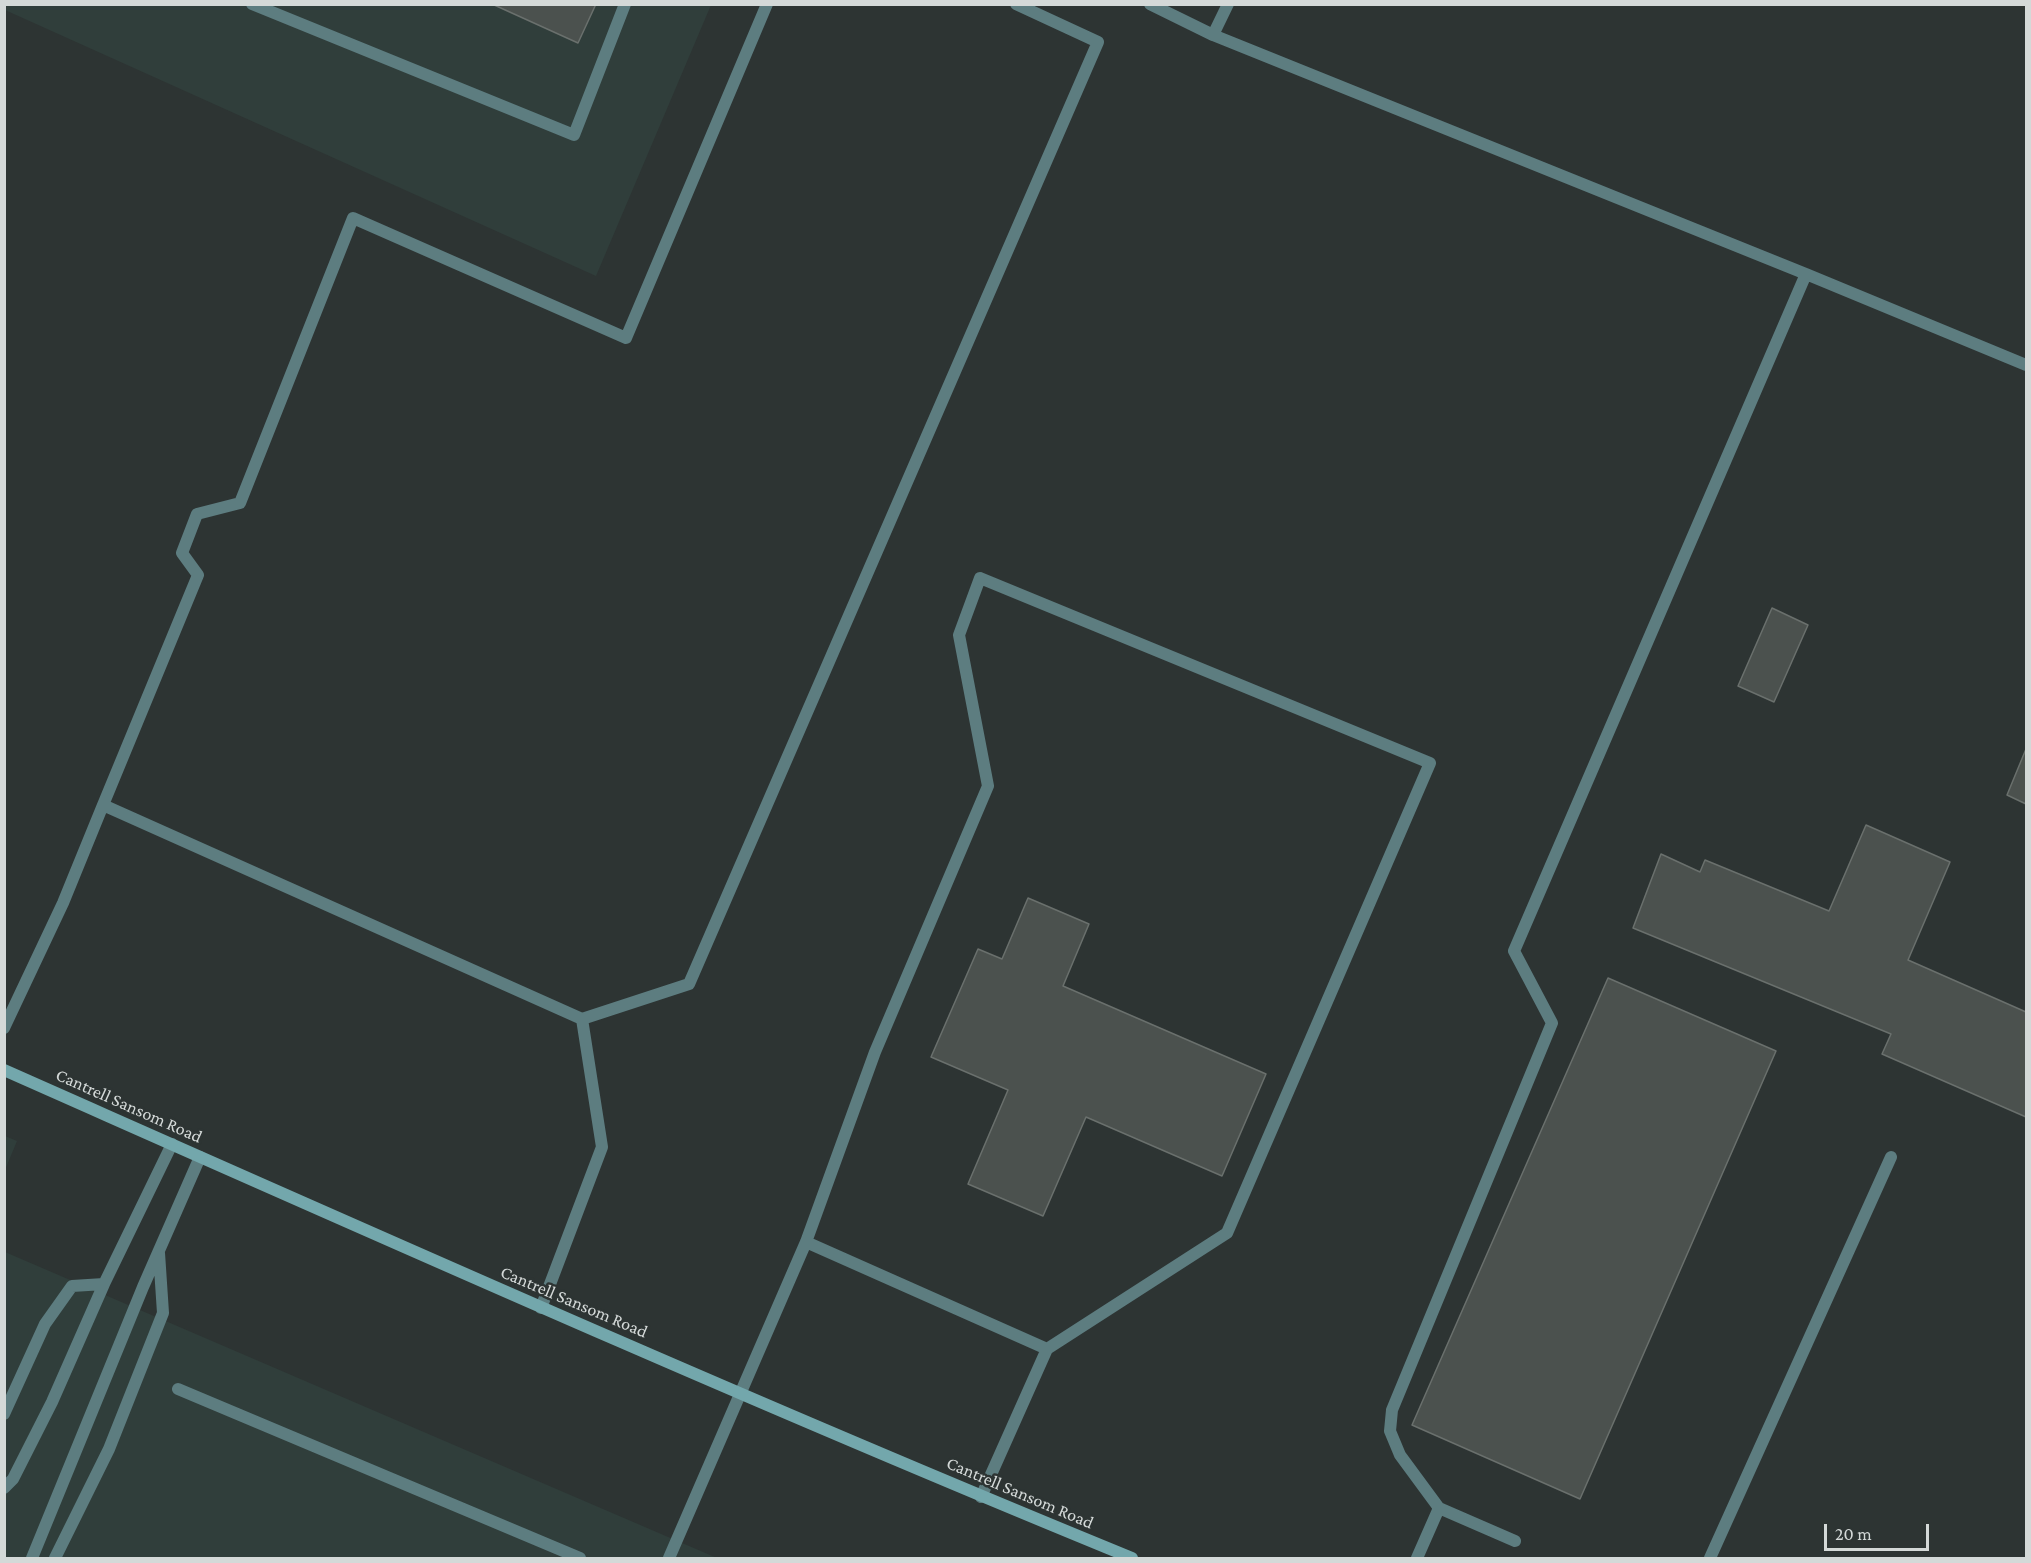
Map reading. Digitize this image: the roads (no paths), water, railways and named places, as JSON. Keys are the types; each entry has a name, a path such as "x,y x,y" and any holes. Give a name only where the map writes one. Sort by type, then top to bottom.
{"main road":[{"name":"Cantrell Sansom Road","path":"4,1070 541,1308 981,1497 1132,1558"}],"lane":[{"path":"252,4 574,135 625,4"},
{"path":"4,1028 63,903 198,575 182,553 197,514 240,503 353,218 627,338 767,4"},
{"path":"103,805 582,1019 688,984 1098,42 1016,4"},
{"path":"1150,4 1213,35 2026,364"},
{"path":"1213,35 1228,4"},
{"path":"1515,1541 1438,1508 1400,1455 1390,1431 1392,1410 1552,1023 1514,951 1806,274"},
{"path":"669,1558 806,1242 875,1052 988,786 959,635 980,578 1430,763 1227,1233 1047,1349 981,1497"},
{"path":"541,1308 602,1147 582,1019"},
{"path":"4,1488 13,1479 52,1402 104,1284 172,1144"},
{"path":"32,1558 158,1251 200,1157"},
{"path":"1710,1558 1891,1157"},
{"path":"806,1242 1047,1349"},
{"path":"55,1558 109,1449 163,1313 158,1251"},
{"path":"4,1414 45,1323 72,1286 104,1284"},
{"path":"178,1389 580,1558"},
{"path":"1417,1558 1438,1508"}]}
